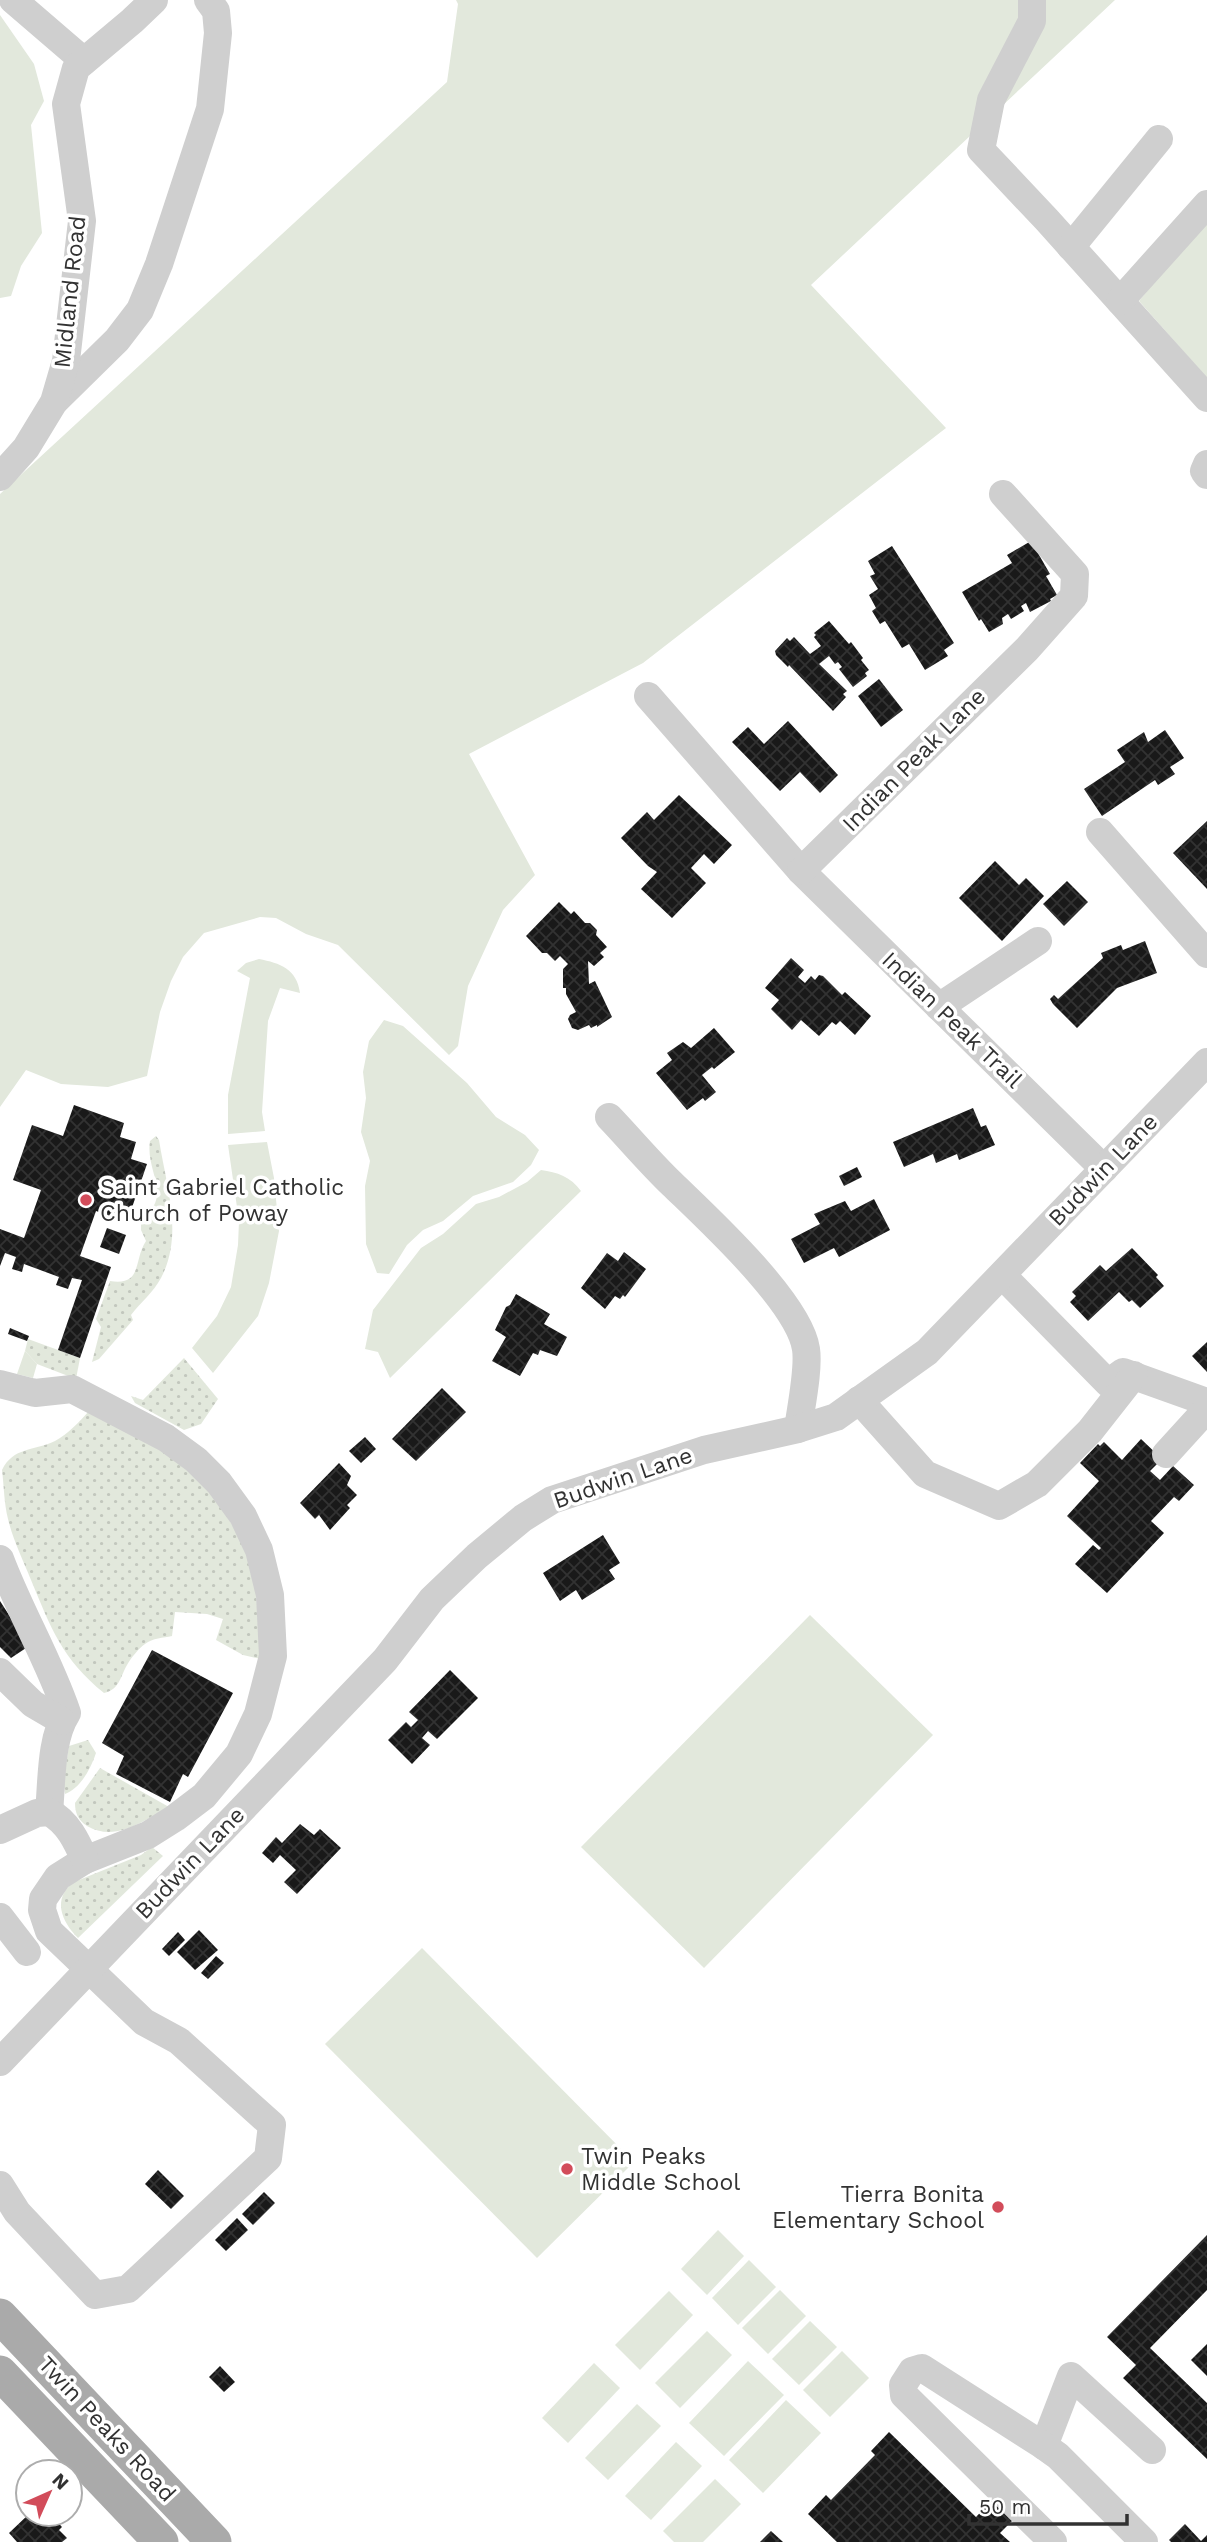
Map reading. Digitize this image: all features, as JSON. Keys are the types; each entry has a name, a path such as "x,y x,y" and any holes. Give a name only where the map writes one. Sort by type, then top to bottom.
{"main road":[{"name":"Twin Peaks Road","path":"0,2316 214,2542"},
{"name":"Twin Peaks Road","path":"0,2373 161,2542"}],"street":[{"path":"13,0 84,61"},
{"name":"Midland Road","path":"0,477 26,448 54,402 66,361 82,221 66,104 76,68 132,22 154,0"},
{"path":"54,402 117,340 140,310 159,264 209,109 218,33 216,11 208,0"},
{"path":"1032,0 1031,21 991,100 981,149 1207,398"},
{"path":"1071,247 1159,139"},
{"path":"1128,309 1207,204"},
{"path":"1207,464 1204,471 1207,475"},
{"name":"Indian Peak Lane","path":"801,871 1027,649 1074,596 1075,574 1003,494"},
{"name":"Indian Peak Trail","path":"648,696 801,871 1104,1169"},
{"path":"1100,832 1207,954"},
{"path":"939,1007 1038,941"},
{"name":"Budwin Lane","path":"0,2062 385,1660 432,1599 523,1518 552,1500 570,1493 704,1450 798,1429 836,1417 927,1352 1207,1062"},
{"path":"609,1117 670,1182 725,1234 784,1304 802,1334 807,1350 798,1429"},
{"path":"1002,1275 1108,1383 1123,1372 1207,1402"},
{"path":"859,1400 925,1474 999,1506 1037,1484 1090,1431 1134,1375"},
{"path":"0,2185 18,2212 95,2295 128,2290 268,2158 272,2125 179,2041 144,2022 49,1931 42,1910 43,1899 58,1877 85,1860 148,1835 204,1796 232,1763 253,1728 273,1656 270,1595 259,1550 235,1505 208,1471 166,1438 72,1389 36,1393 3,1384"},
{"path":"1166,1454 1207,1409"},
{"path":"0,1559 11,1588 56,1680 65,1717 56,1749 49,1812"},
{"path":"0,1672 33,1704 65,1717"},
{"path":"49,1812 66,1827 85,1860"},
{"path":"0,1830 37,1814 49,1812"},
{"path":"0,1917 27,1952"},
{"path":"1053,2542 904,2395 903,2385 912,2371 922,2368 1058,2456 1144,2542"},
{"path":"1044,2446 1071,2376 1152,2450"}],"shaded area":[{"path":"456,0 1115,0 811,285 946,428 643,663 469,754 535,875 503,910 468,986 458,1046 449,1055 338,945 306,934 276,918 260,917 204,933 183,957 160,1012 147,1076 108,1087 61,1084 26,1070 0,1107 0,494 447,82 458,4"},
{"path":"0,15 34,64 44,101 31,125 42,233 21,266 11,296 0,298"},
{"path":"1207,218 1207,378 1139,301"},
{"path":"259,959 286,968 295,978 300,993 280,988 268,1021 262,1112 265,1131 228,1134 228,1095 250,978 237,971 246,963"},
{"path":"384,1020 403,1026 467,1083 496,1117 525,1135 539,1150 531,1165 513,1182 473,1196 443,1221 423,1230 407,1245 389,1274 377,1273 366,1244 365,1186 370,1161 361,1132 366,1098 363,1072 369,1041"},
{"path":"156,1136 159,1140 171,1209 168,1261 158,1283 131,1315 133,1320 99,1359 92,1362 101,1327 96,1319 110,1281 120,1282 132,1276 146,1241 141,1230 141,1219 156,1201 150,1141"},
{"path":"267,1142 274,1178 279,1231 269,1283 258,1316 213,1373 192,1348 217,1316 231,1287 239,1221 228,1145"},
{"path":"541,1170 563,1176 581,1191 390,1378 378,1352 365,1349 373,1310 421,1248 443,1234 476,1204 499,1197 527,1182"},
{"path":"28,1339 80,1358 76,1379 37,1364 25,1351"},
{"path":"25,1351 37,1364 33,1378 17,1374"},
{"path":"184,1358 218,1399 201,1424 184,1430 135,1403 131,1396 143,1400"},
{"path":"89,1411 162,1449 210,1489 244,1544 256,1591 261,1659 243,1655 216,1640 223,1619 207,1614 175,1612 172,1636 155,1639 143,1646 135,1653 116,1686 109,1691 104,1693 68,1655 45,1613 13,1535 8,1519 2,1470 18,1453 60,1438"},
{"path":"810,1615 933,1735 704,1968 581,1847"},
{"path":"88,1740 96,1753 94,1759 81,1782 65,1794 63,1781 69,1746"},
{"path":"100,1768 169,1807 119,1831 98,1831 87,1826 78,1816 75,1803"},
{"path":"152,1847 163,1856 78,1938 67,1924 61,1910 61,1902 67,1888 74,1882 141,1855"},
{"path":"422,1948 634,2162 537,2258 325,2044"},
{"path":"718,2230 744,2256 707,2295 681,2269"},
{"path":"749,2260 776,2287 738,2325 712,2298"},
{"path":"780,2290 806,2316 768,2354 742,2328"},
{"path":"669,2291 693,2315 640,2370 615,2345"},
{"path":"810,2321 837,2347 799,2385 772,2359"},
{"path":"707,2331 732,2355 680,2408 655,2383"},
{"path":"842,2351 869,2378 830,2417 803,2390"},
{"path":"748,2361 784,2395 724,2456 689,2423"},
{"path":"594,2363 620,2388 568,2443 542,2418"},
{"path":"786,2400 821,2433 763,2493 729,2460"},
{"path":"637,2404 661,2426 608,2480 585,2458"},
{"path":"676,2442 702,2466 651,2520 625,2496"},
{"path":"715,2479 741,2504 703,2542 674,2542 663,2531"}],"building":[{"path":"1031,541 1050,574 1046,576 1057,595 1030,612 1026,603 1021,606 1024,611 1011,619 1008,614 1002,618 1003,624 989,632 981,619 979,621 962,592 1012,563 1007,555"},
{"path":"892,546 954,643 944,650 948,656 925,670 909,644 902,648 885,621 880,624 872,611 876,608 869,595 878,589 870,576 875,574 868,561"},
{"path":"829,621 849,644 851,642 869,670 865,673 867,676 853,687 839,669 842,667 838,662 835,664 829,656 819,664 847,691 843,694 846,697 833,711 775,651 787,638 790,641 794,637 810,654 821,646 814,633"},
{"path":"879,679 903,710 881,727 858,696"},
{"path":"788,721 838,775 820,793 800,772 780,791 732,742 748,727 764,744"},
{"path":"1165,730 1184,758 1170,767 1175,774 1158,785 1155,780 1102,816 1084,789 1125,762 1117,750 1144,732 1148,742"},
{"path":"679,795 732,845 714,864 704,854 691,868 706,883 672,918 641,889 657,872 621,838 647,812 654,820"},
{"path":"1207,821 1207,889 1173,853"},
{"path":"995,861 1019,885 1026,878 1044,896 1002,941 959,898"},
{"path":"1067,881 1088,902 1064,926 1043,904"},
{"path":"559,902 571,914 574,911 585,923 590,923 607,947 600,953 604,957 594,966 588,961 589,984 595,981 612,1017 597,1027 591,1028 589,1025 578,1030 572,1028 568,1019 576,1012 566,994 566,988 563,988 563,969 568,964 560,956 555,961 547,953 542,953 526,936"},
{"path":"1145,941 1157,973 1117,988 1077,1028 1053,1004 1050,999 1054,995 1058,999 1103,958 1101,953 1121,945 1123,950"},
{"path":"791,958 804,970 798,977 805,983 811,976 815,980 819,975 823,976 842,995 845,992 871,1016 855,1035 840,1021 836,1025 832,1022 819,1036 801,1020 792,1030 771,1009 779,1000 765,988"},
{"path":"714,1028 735,1052 702,1075 716,1092 687,1110 656,1073 672,1060 667,1053 683,1042 691,1048"},
{"name":"Saint Gabriel Catholic Church of Poway","path":"74,1105 124,1123 120,1137 136,1142 131,1159 147,1164 127,1222 96,1211 80,1256 111,1267 80,1358 58,1350 82,1280 72,1278 68,1289 56,1285 59,1277 24,1264 22,1272 12,1269 16,1257 5,1253 0,1266 0,1229 24,1238 41,1190 13,1180 32,1125 63,1136"},
{"path":"973,1108 981,1127 986,1125 995,1145 959,1160 957,1154 936,1163 933,1154 904,1167 893,1142"},
{"path":"857,1167 862,1177 844,1186 839,1176"},
{"path":"874,1199 890,1230 839,1257 834,1248 804,1263 791,1239 820,1224 814,1214 845,1201 851,1211"},
{"path":"107,1228 126,1235 119,1254 100,1247"},
{"path":"1132,1248 1158,1275 1156,1277 1164,1286 1140,1308 1119,1292 1088,1321 1070,1302 1076,1296 1072,1292 1100,1265 1106,1271"},
{"path":"624,1252 646,1269 625,1297 623,1295 620,1299 615,1296 605,1309 581,1288 607,1253 618,1261"},
{"path":"516,1294 550,1314 544,1324 567,1337 557,1356 540,1350 538,1355 533,1353 520,1376 492,1361 506,1337 495,1330"},
{"path":"10,1328 29,1336 27,1341 8,1334"},
{"path":"1207,1342 1207,1372 1192,1356"},
{"path":"442,1388 466,1412 416,1461 392,1439"},
{"path":"365,1437 376,1449 361,1463 349,1451"},
{"path":"1141,1439 1162,1459 1150,1471 1160,1480 1173,1466 1194,1485 1179,1501 1174,1497 1151,1521 1164,1533 1107,1593 1075,1564 1093,1545 1099,1550 1101,1548 1067,1516 1099,1481 1080,1463 1098,1444 1100,1446 1104,1442 1122,1460"},
{"path":"339,1463 351,1476 347,1485 357,1495 347,1505 350,1508 330,1530 319,1515 315,1519 300,1503"},
{"path":"603,1535 620,1563 609,1570 615,1579 582,1600 576,1590 560,1601 543,1573"},
{"path":"0,1601 29,1646 11,1658 0,1647"},
{"path":"152,1650 233,1693 188,1777 183,1774 170,1802 116,1774 124,1756 102,1743"},
{"path":"450,1670 478,1698 437,1739 428,1731 422,1738 430,1745 412,1764 388,1740 406,1722 411,1727 418,1720 409,1712"},
{"path":"300,1824 314,1835 320,1829 341,1848 297,1894 284,1882 296,1870 280,1855 273,1863 262,1853 276,1837 282,1843"},
{"path":"199,1930 218,1950 195,1970 177,1952"},
{"path":"178,1932 185,1940 169,1956 162,1949"},
{"path":"216,1956 224,1963 208,1979 201,1973"},
{"path":"158,2170 184,2196 171,2209 145,2184"},
{"path":"264,2192 275,2203 253,2225 242,2214"},
{"path":"237,2218 248,2230 226,2251 215,2240"},
{"path":"1207,2235 1207,2290 1150,2348 1207,2403 1207,2459 1123,2378 1136,2365 1107,2337"},
{"path":"1207,2344 1207,2376 1191,2360"},
{"path":"220,2366 235,2382 224,2392 209,2377"},
{"path":"889,2432 976,2517 995,2497 1016,2517 1000,2533 1010,2542 837,2542 808,2514 826,2495 831,2500 875,2455 871,2451"},
{"path":"1185,2524 1201,2541 1207,2535 1207,2542 1171,2542 1169,2540"},
{"path":"14,2528 61,2528 59,2530 67,2538 62,2542 17,2542 9,2533"},
{"path":"771,2531 783,2542 760,2542"}],"place":[{"name":"Saint Gabriel Catholic Church of Poway","path":"86,1200"},
{"name":"Twin Peaks Middle School","path":"567,2169"},
{"name":"Tierra Bonita Elementary School","path":"998,2207"}]}
